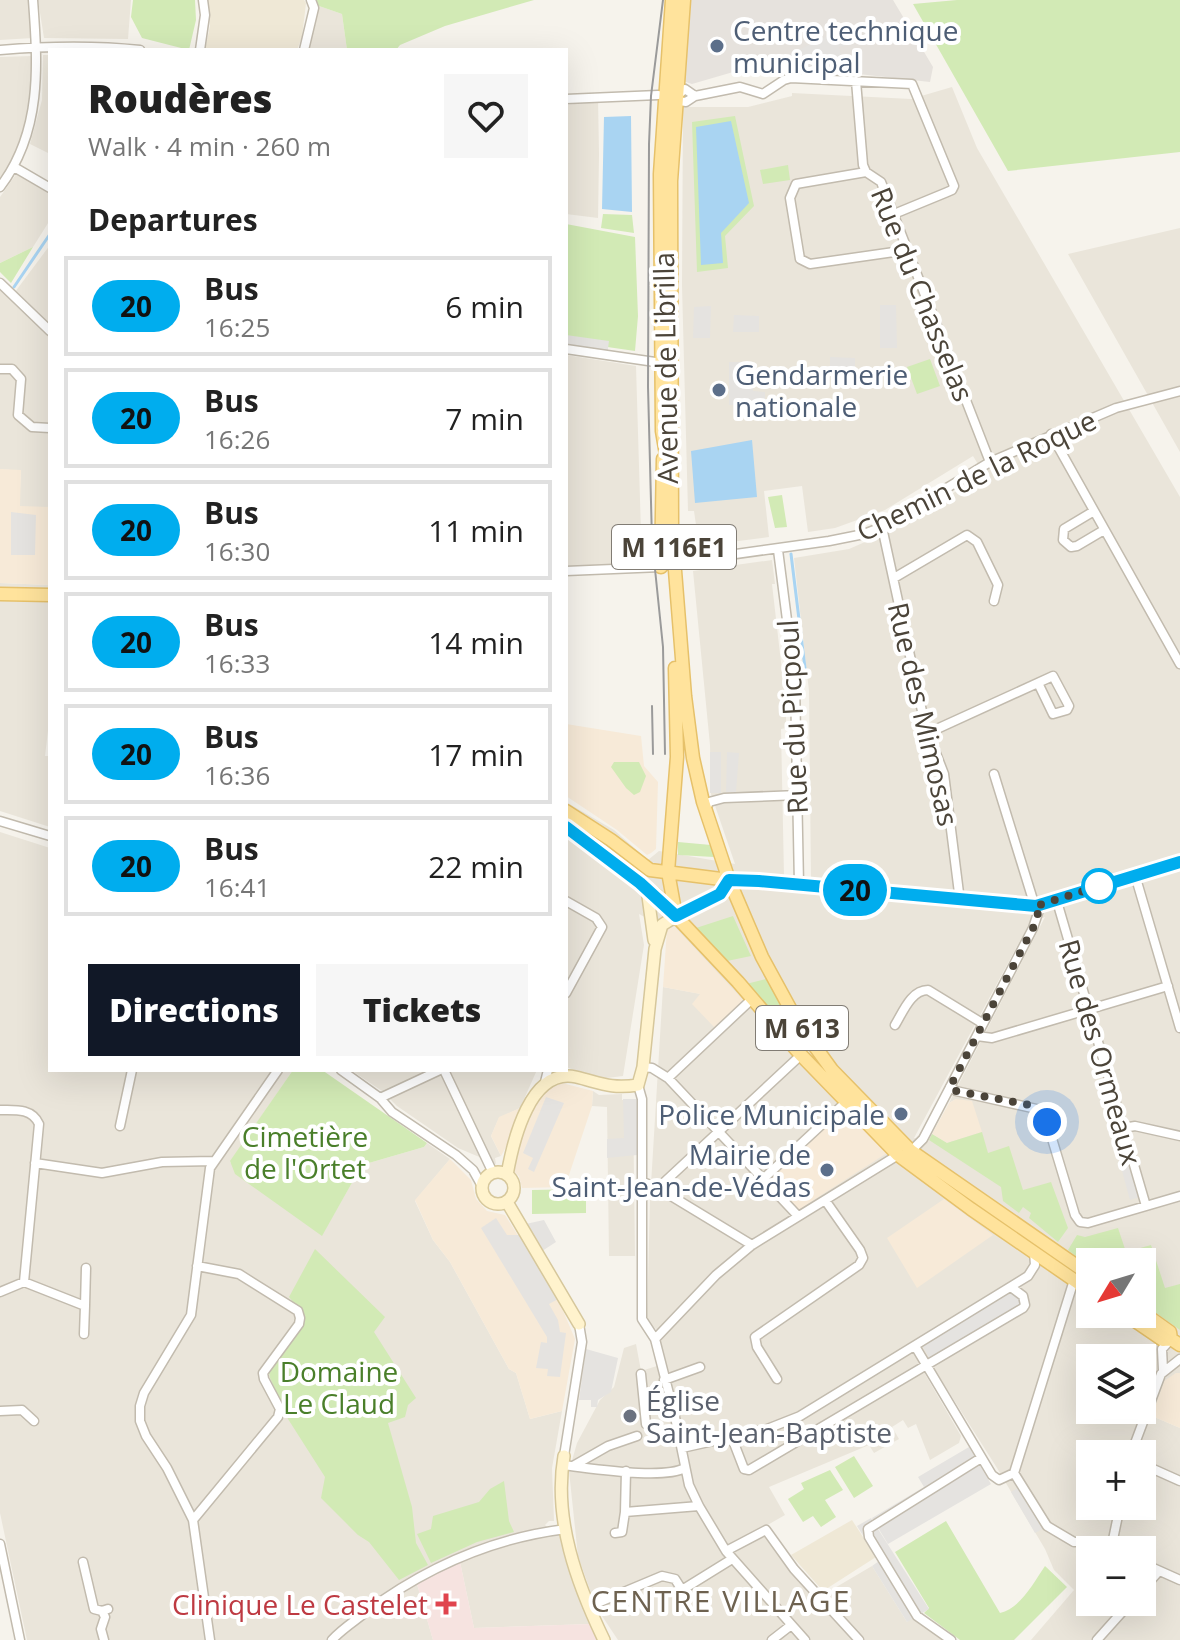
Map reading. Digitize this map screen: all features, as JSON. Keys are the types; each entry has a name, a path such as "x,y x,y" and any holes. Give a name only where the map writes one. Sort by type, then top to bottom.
{"main road":[{"name":"Avenue de Librilla","path":"668,96 684,0"},
{"name":"Avenue de Librilla","path":"671,4 674,26 660,174 672,533 667,565 674,582 693,758 729,880"},
{"name":"Avenue de Librilla","path":"668,872 677,757 675,659 667,565 668,465 663,444 672,207 668,96 671,4"},
{"path":"0,594 48,595"},
{"path":"568,812 650,870 729,880 720,894 676,916"},
{"name":"M 613","path":"568,829 647,889 676,916 846,1102 904,1153 1034,1252 1076,1272"},
{"name":"M 116E1","path":"668,872 676,916"},
{"name":"M 613","path":"729,880 762,957 811,1042 904,1153 1076,1271"},
{"path":"1156,1322 1170,1332 1176,1342"},
{"path":"1145,1328 1163,1340 1176,1342"}],"street":[{"path":"0,187 14,167 33,114 37,47 33,0"},
{"path":"200,48 205,15 203,0"},
{"path":"304,48 314,8 311,0"},
{"path":"0,50 122,48"},
{"path":"568,99 668,96 685,89 695,96 740,87 763,94 791,78 912,84 954,186 952,190 894,214"},
{"name":"Rue du Chasselas","path":"856,81 863,165 866,172 881,182 990,462"},
{"path":"14,167 48,187"},
{"path":"866,172 796,184 790,198 800,259 810,264 908,250"},
{"path":"0,283 48,329"},
{"path":"568,349 664,363"},
{"path":"0,369 12,369 21,379 18,415 32,427 48,428"},
{"name":"Chemin de la Roque","path":"568,571 667,565 856,536 882,527 990,462 1051,434 1116,408 1180,391"},
{"path":"1051,434 1180,664"},
{"path":"1094,511 1064,529 1063,540 1071,547 1077,546 1104,530"},
{"name":"Rue des Mimosas","path":"882,527 928,733 944,774 960,901"},
{"path":"894,578 967,535 977,542 998,585 994,601"},
{"name":"Rue du Picpoul","path":"778,550 795,682 799,885"},
{"path":"928,733 1053,676 1069,706 1067,710 1053,714 1038,683"},
{"path":"655,1339 716,1275 752,1245 923,1139 1033,928 1039,910 994,774"},
{"path":"706,809 709,802 735,798 798,795"},
{"path":"0,821 48,835"},
{"path":"729,880 1036,906 1180,862"},
{"path":"1135,875 1180,1028"},
{"path":"647,889 655,949"},
{"name":"Rue des Ormeaux","path":"1056,898 1146,1206"},
{"path":"568,902 596,918 602,927 568,987"},
{"path":"676,916 662,925 655,949 643,1067 638,1085 642,1099 642,1319 655,1339 689,1485 699,1506 732,1559 805,1640"},
{"path":"977,1036 992,1038 1168,986"},
{"path":"895,1025 915,994 921,990 928,990 982,1023"},
{"path":"668,1078 752,999"},
{"path":"658,1188 801,1055"},
{"path":"643,1067 652,1068 668,1078 798,1216"},
{"path":"120,1126 132,1072"},
{"path":"210,1640 193,1520 167,1468 146,1436 140,1421 140,1406 144,1393 191,1315 210,1168 277,1072"},
{"path":"344,1072 380,1098 392,1112 456,1155 473,1170 482,1186 483,1195 489,1202 498,1205 507,1202 514,1190 513,1181 507,1175 493,1173"},
{"path":"380,1098 438,1072"},
{"path":"443,1072 493,1173"},
{"path":"563,1072 599,1085 638,1085"},
{"path":"507,1175 511,1152 535,1093 547,1076 574,1077"},
{"path":"950,1087 956,1091 1041,1110 1075,1215 1080,1222 1088,1223 1180,1196"},
{"path":"763,1179 846,1102"},
{"path":"0,1110 22,1111 36,1118 39,1124 24,1282"},
{"path":"1123,1128 1135,1126 1180,1136"},
{"path":"35,1163 102,1173 162,1162 214,1161"},
{"path":"482,1186 493,1173"},
{"path":"643,1182 752,1245"},
{"path":"777,1379 757,1347 755,1337 859,1265 863,1258 825,1200"},
{"path":"507,1202 579,1324 582,1342 566,1462 566,1529 574,1571 604,1640"},
{"path":"682,1448 767,1429 800,1416 1011,1287 1033,1271 1034,1252"},
{"path":"193,1520 278,1417 280,1409 263,1373 299,1324 300,1318 298,1311 239,1274 197,1266"},
{"path":"84,1334 86,1268"},
{"path":"0,1292 24,1282 85,1306"},
{"path":"732,1438 744,1469 749,1470 1023,1308 1023,1296 1011,1287"},
{"path":"915,1346 981,1458 999,1480 1014,1473 1076,1292"},
{"path":"1136,1440 1163,1370 1162,1349 1176,1342"},
{"path":"1163,1370 1180,1359"},
{"path":"664,1380 700,1367"},
{"path":"641,1374 646,1424"},
{"path":"0,1411 22,1410 34,1421"},
{"path":"566,1462 637,1436"},
{"path":"951,1640 917,1616 869,1537 868,1529 981,1458"},
{"path":"566,1462 626,1471 674,1472 685,1468"},
{"path":"1156,1470 1180,1481"},
{"path":"615,1533 622,1532 626,1471"},
{"path":"1014,1473 1047,1526 1076,1542"},
{"path":"625,1512 699,1506"},
{"path":"332,1640 397,1589 426,1572 490,1546 566,1529"},
{"path":"726,1551 766,1530 794,1569 859,1640"},
{"path":"0,1544 20,1640"},
{"path":"588,1607 662,1576 675,1579 682,1590 732,1559"},
{"path":"83,1562 94,1609 104,1614 101,1629 104,1640"},
{"path":"1156,1570 1180,1580"},
{"path":"1156,1574 1159,1571"},
{"path":"1097,1640 1118,1616"},
{"path":"772,1640 790,1626"}],"shaded area":[{"path":"0,0 28,0 33,38 0,40"},
{"path":"38,0 131,0 128,39 44,38"},
{"path":"207,0 304,0 306,3 298,48 205,48 210,26"},
{"path":"689,0 893,0 933,67 930,82 796,67 740,70 692,84 683,81"},
{"path":"319,6 342,14 347,48 307,48"},
{"path":"832,34 835,40 843,37 846,45 839,47 845,68 849,68 848,76 793,73 794,63 790,54"},
{"path":"43,55 48,55 48,153 30,144 42,100"},
{"path":"32,56 33,92 28,122 0,182 0,57"},
{"path":"952,87 977,148 1180,497 1180,1373 1176,1373 1156,1409 1156,1344 1076,1344 1076,1424 1156,1424 1156,1418 1180,1428 1180,1640 1031,1640 1074,1590 1054,1570 997,1468 933,1367 925,1374 961,1436 959,1443 930,1460 916,1424 908,1428 903,1420 892,1427 899,1439 874,1453 869,1445 769,1487 785,1515 764,1527 821,1596 872,1566 907,1622 912,1617 945,1640 618,1640 596,1607 578,1556 569,1471 577,1443 600,1400 614,1387 624,1348 636,1344 641,1371 657,1366 652,1341 658,1331 647,1321 650,1201 663,987 701,994 715,1028 675,927 667,929 639,914 644,945 623,1076 599,1079 568,1068 568,803 614,830 648,860 659,851 735,864 711,794 710,745 693,571 772,560 786,706 786,728 781,729 784,876 811,878 809,691 794,558 849,549 897,528 984,474 973,456 885,510 835,528 808,532 802,486 764,491 769,537 699,546 694,511 688,511 682,286 683,107 748,107 792,96 792,93 911,99","holes":["1045,917 949,1103 956,1099 947,1143 932,1134 928,1141 914,1138 1029,924"]},
{"path":"598,101 598,218 568,214 568,105"},
{"path":"17,173 48,192 48,223 33,247 0,263 0,197"},
{"path":"1180,228 1180,452 1068,254"},
{"path":"48,248 48,507 19,507 21,471 0,469 0,289 15,292"},
{"path":"880,305 896,305 897,348 880,348"},
{"path":"711,306 710,338 693,338 694,307"},
{"path":"734,315 759,316 759,332 733,332"},
{"path":"568,335 609,341 607,356 568,349"},
{"path":"568,355 636,366 642,566 568,566"},
{"path":"830,357 855,358 855,374 830,374"},
{"path":"729,362 753,362 753,391 765,392 765,399 772,400 772,409 740,409 740,405 729,405"},
{"path":"0,469 21,470 20,506 48,507 48,585 0,583"},
{"path":"11,512 36,515 35,555 11,555"},
{"path":"0,583 48,585 48,731 45,756 48,756 48,826 0,811"},
{"path":"568,724 641,736 644,766 658,782 656,849 647,855 617,830 568,797"},
{"path":"710,752 721,752 721,793 710,793"},
{"path":"727,752 739,753 736,792 726,792"},
{"path":"0,832 48,847 48,1072 292,1072 230,1162 322,1235 362,1165 424,1147 427,1143 450,1159 415,1201 433,1240 450,1262 509,1369 516,1373 530,1419 562,1411 552,1468 554,1521 545,1525 548,1528 478,1546 409,1578 333,1632 327,1640 27,1640 0,1513"},
{"path":"675,927 744,1001 715,1028 692,1004 700,994 663,987 667,929"},
{"path":"354,1072 536,1072 520,1108 499,1118 491,1136 501,1156 495,1158 496,1164 458,1148 397,1106 382,1091"},
{"path":"558,1082 593,1091 592,1106 565,1187 522,1188 519,1176 512,1170 525,1125 539,1095"},
{"path":"593,1091 599,1095 622,1094 622,1100 633,1100 635,1256 609,1256 607,1107 592,1106"},
{"path":"546,1097 564,1103 534,1172 528,1169 533,1158 523,1153"},
{"path":"623,1099 637,1099 637,1155 607,1158 607,1139 624,1138"},
{"path":"956,1099 972,1101 982,1132 947,1143 932,1134 949,1103"},
{"path":"520,1108 501,1156 491,1136 499,1117"},
{"path":"844,1109 887,1153 798,1210 770,1179"},
{"path":"1130,1152 1143,1196 1130,1200 1118,1156"},
{"path":"450,1159 471,1180 476,1199 487,1211 505,1215 558,1299 575,1339 562,1411 530,1419 516,1373 509,1369 450,1262 433,1240 415,1200"},
{"path":"944,1199 993,1235 917,1288 887,1238"},
{"path":"496,1218 507,1235 520,1235 558,1299 549,1304 558,1320 560,1332 566,1333 560,1377 547,1376 548,1369 536,1368 541,1342 547,1343 547,1337 481,1228"},
{"path":"544,1220 556,1242 539,1253 521,1225"},
{"path":"1010,1291 1019,1298 1019,1307 930,1359 922,1345"},
{"path":"586,1349 618,1358 611,1392 598,1400 597,1407 591,1407 591,1400 579,1400"},
{"path":"1180,1373 1180,1428 1156,1418 1156,1404 1164,1381"},
{"path":"969,1447 991,1484 888,1544 872,1518 924,1487 918,1477"},
{"path":"1019,1487 1044,1528 1035,1533 1011,1492"},
{"path":"871,1518 929,1609 907,1622 872,1566 879,1561 857,1526"},
{"path":"852,1520 876,1557 823,1591 791,1555"},
{"path":"557,1533 564,1539 571,1573 590,1624 474,1628 460,1562 528,1539"},
{"name":"Clinique Le Castelet","path":"460,1562 474,1628 590,1624 599,1640 433,1640 417,1584"},
{"path":"417,1584 433,1640 339,1640 393,1596"}],"green space":[{"path":"133,0 195,0 196,20 189,48 142,38 131,17"},
{"path":"314,0 534,0 445,26 398,48 347,48 342,14 319,6"},
{"path":"957,0 1180,0 1180,152 1008,171 913,4"},
{"path":"735,116 754,206 725,236 728,268 697,272 692,122"},
{"path":"788,165 790,180 763,184 760,170"},
{"path":"603,214 632,215 634,233 601,228"},
{"path":"568,224 635,237 638,316 635,351 568,341"},
{"path":"33,247 11,283 0,272 0,263"},
{"path":"930,359 940,386 917,394 907,367"},
{"path":"782,495 787,527 775,528 768,497"},
{"path":"614,762 639,762 646,776 640,792 634,795 626,788 611,767"},
{"path":"678,842 711,845 714,857 678,855"},
{"path":"733,916 751,956 727,961 696,928"},
{"path":"766,979 794,1026 790,1031 746,984"},
{"name":"Cimetière de l'Ortet","path":"292,1072 325,1072 427,1143 424,1147 362,1165 322,1236 235,1174 230,1161"},
{"path":"982,1132 988,1153 1009,1146 1023,1190 1051,1182 1068,1228 1058,1242 1029,1218 1031,1213 1023,1207 1019,1213 1003,1201 1001,1187 929,1140 932,1134 947,1143"},
{"path":"586,1189 586,1213 532,1214 532,1190"},
{"path":"1118,1228 1125,1248 1076,1248 1076,1256 1068,1250 1077,1235 1085,1237"},
{"name":"Domaine Le Claud","path":"315,1249 385,1317 374,1332 416,1398 408,1405 405,1417 388,1423 412,1507 416,1543 428,1565 399,1580 369,1542 321,1498 325,1477 288,1419 270,1378 269,1372 302,1324 300,1310 289,1297"},
{"path":"1156,1260 1165,1288 1180,1284 1180,1330 1156,1313"},
{"path":"854,1456 873,1486 854,1498 835,1467"},
{"path":"830,1470 843,1490 825,1500 836,1517 821,1527 813,1516 803,1522 788,1499 804,1489 801,1483"},
{"path":"504,1481 509,1521 514,1532 477,1542 431,1563 417,1534 431,1529 433,1516 479,1502 490,1489"},
{"path":"946,1521 1000,1613 1020,1601 1045,1566 1067,1587 1014,1640 960,1640 924,1613 929,1608 895,1552"}],"water":[{"path":"631,116 632,212 602,209 604,117"},
{"path":"731,121 749,203 721,233 723,263 701,265 696,127"},
{"path":"752,440 757,497 695,503 691,451"}],"waterway":[{"path":"14,287 48,237"},
{"path":"791,554 805,668"}],"tram line":[{"path":"663,0 651,96 649,144 648,387 652,540 663,647 665,754"},
{"path":"652,706 653,754"}],"bus line":[{"name":"20","path":"568,829 657,896 676,916 720,894 729,880 1036,906 1180,862"}],"place":[{"name":"Centre technique municipal","path":"717,46"},
{"name":"Gendarmerie nationale","path":"719,390"},
{"name":"Police Municipale","path":"901,1114"},
{"name":"Mairie de Saint-Jean-de-Védas","path":"827,1170"},
{"name":"Église Saint-Jean-Baptiste","path":"630,1416"},
{"name":"Clinique Le Castelet","path":"446,1604"}],"district":[{"name":"CENTRE VILLAGE","path":"721,1600"}],"route":[{"path":"1047,1122 1045,1115 1035,1106 956,1091 950,1087 1033,928 1039,910 1036,906 1109,883 1099,886"}]}
